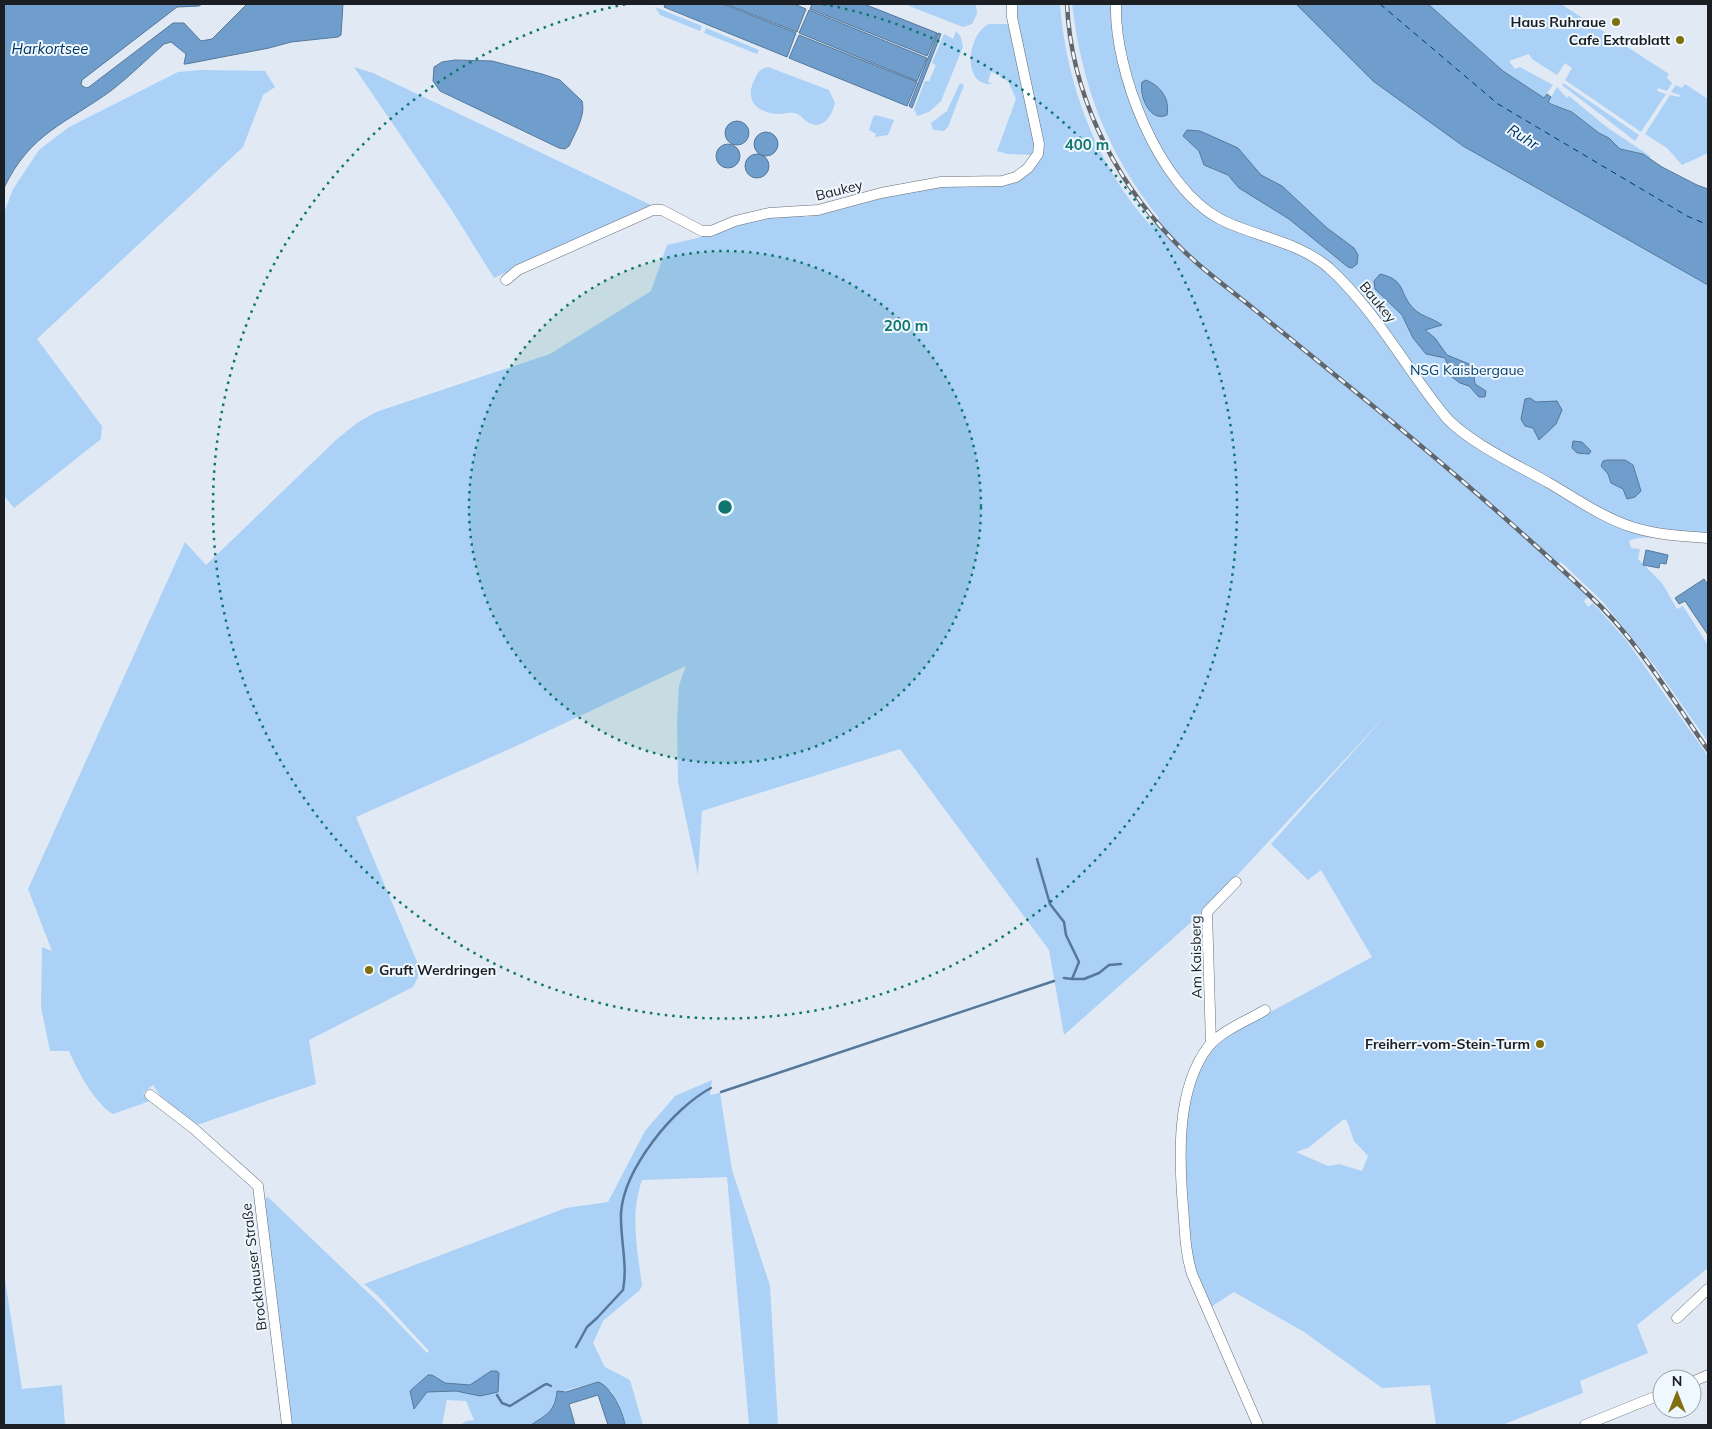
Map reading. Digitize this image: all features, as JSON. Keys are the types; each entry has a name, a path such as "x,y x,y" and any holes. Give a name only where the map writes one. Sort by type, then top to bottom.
{"street":[{"name":"Baukey","path":"506,280 518,270 653,210 662,210 702,231 711,231 735,221 768,213 818,210 881,193 941,182 1002,181 1016,177 1033,162 1038,154 1039,144 1012,17 1012,4"},
{"name":"Baukey","path":"1116,4 1118,34 1126,79 1150,138 1170,170 1205,211 1222,220 1291,246 1328,267 1372,314 1446,417 1467,434 1593,508 1630,526 1659,533 1708,538"},
{"name":"Am Kaisberg","path":"1211,1044 1207,912 1236,882"},
{"path":"1258,1425 1192,1274 1186,1256 1180,1171 1183,1117 1192,1079 1211,1044 1219,1036 1265,1010"},
{"name":"Brockhauser Straße","path":"150,1095 193,1128 258,1186 287,1425"},
{"path":"1677,1318 1708,1290"},
{"path":"1585,1425 1652,1398"}],"green space":[{"path":"904,4 976,4 977,14 972,24 963,27"},
{"name":"NSG Kaisbergaue","path":"1016,4 1060,4 1069,64 1077,94 1088,123 1100,151 1115,178 1152,227 1159,218 1141,194 1111,144 1090,91 1076,34 1072,4 1314,4 1708,270 1708,533 1672,539 1646,538 1629,541 1631,548 1640,549 1638,559 1662,583 1677,609 1683,606 1708,645 1708,742 1654,665 1602,601 1561,562 1555,566 1588,597 1584,601 1588,607 1593,603 1626,640 1708,756 1708,1268 1637,1325 1648,1353 1580,1381 1583,1393 1502,1425 1436,1425 1430,1385 1382,1388 1304,1332 1234,1292 1211,1307 1193,1275 1181,1144 1193,1079 1219,1040 1372,957 1321,870 1308,880 1271,844 1388,713 1205,910 1064,1035 1049,950 900,749 702,811 698,875 678,782 677,720 679,685 686,666 514,747 356,817 418,964 418,977 413,987 309,1040 316,1084 194,1126 161,1097 153,1085 143,1093 150,1101 113,1114 93,1095 69,1051 50,1051 41,1007 42,947 52,951 28,889 185,542 206,565 337,439 357,423 376,412 550,354 651,291 667,245 704,236 761,218 772,216 807,217 942,183 1003,182 1040,155 1016,16","holes":["1344,1119 1347,1121 1354,1141 1368,1156 1362,1171 1339,1164 1328,1166 1296,1152 1308,1148"]},
{"path":"1428,4 1561,4 1669,74 1667,78 1672,83 1667,91 1658,88 1657,91 1666,94 1641,132 1565,80 1572,68 1565,63 1557,75 1532,59 1529,54 1509,61 1515,69 1520,67 1553,85 1544,98 1503,71"},
{"path":"655,7 702,26 700,31 660,15"},
{"path":"989,24 1009,24 1036,133 1034,155 1007,154 997,151 1016,99 1008,81 1000,77 1000,75 991,72 988,82 993,84 982,83 972,69 972,48 982,29"},
{"path":"706,28 759,50 757,54 704,33"},
{"path":"956,31 961,37 963,47 941,101 929,112 917,116 914,109 925,81 929,81 936,65 932,63 944,34 953,39"},
{"path":"354,67 373,73 651,205 494,278 451,209"},
{"path":"768,67 829,90 835,103 832,112 826,120 819,125 814,125 797,114 771,113 755,105 751,96 753,83 760,71"},
{"path":"200,70 265,71 275,87 263,95 243,147 37,339 102,426 101,439 14,508 4,496 4,213 13,189 39,150 69,127 178,72"},
{"path":"960,83 964,85 948,127 944,131 933,130 931,123 947,111"},
{"path":"1563,83 1639,135 1635,141 1562,85"},
{"path":"1685,84 1708,99 1708,153 1682,165 1667,148 1645,134 1670,95 1680,97 1680,95 1671,92 1676,85 1682,88"},
{"path":"1557,87 1567,98 1569,96 1608,128 1650,156 1650,159 1643,154 1620,149 1609,138 1599,133 1573,112 1548,102"},
{"path":"876,115 894,120 888,135 875,137 876,134 869,130 873,117"},
{"path":"712,1080 710,1095 720,1093 732,1170 770,1286 778,1425 749,1425 727,1177 642,1180 638,1193 635,1219 642,1285 640,1290 603,1321 593,1343 605,1367 630,1380 643,1425 625,1425 612,1392 598,1382 556,1393 555,1403 550,1412 537,1423 526,1426 460,1425 466,1421 474,1420 466,1401 447,1400 442,1425 291,1425 264,1199 268,1197 381,1305 427,1353 429,1351 378,1296 364,1284 566,1208 608,1202 645,1131 675,1096"},
{"path":"4,1273 22,1389 62,1385 65,1425 4,1425"}],"water":[{"name":"Harkortsee","path":"4,4 202,4 199,6 177,7 82,80 81,85 86,88 173,23 184,23 201,41 212,39 247,4 343,4 341,35 338,37 291,42 186,64 184,64 186,54 171,42 164,44 112,90 65,121 38,142 14,169 4,188"},
{"path":"665,4 723,4 796,33 787,57 664,7"},
{"path":"726,4 794,4 806,9 797,32"},
{"path":"812,4 864,4 937,33 927,56 810,9"},
{"name":"Ruhr","path":"1296,4 1428,4 1503,71 1544,98 1547,94 1551,97 1548,102 1551,104 1572,112 1599,133 1609,138 1620,149 1643,154 1662,167 1708,189 1708,285 1463,146 1373,81"},
{"path":"809,10 927,58 917,81 799,33"},
{"path":"938,33 941,34 912,108 909,106"},
{"path":"799,35 917,82 907,106 789,58"},
{"path":"455,60 492,61 560,80 582,101 583,106 579,124 569,146 565,149 559,148 440,91 433,81 434,67 442,62"},
{"path":"1146,80 1160,89 1166,98 1167,115 1156,115 1147,107 1142,94 1142,82"},
{"path":"737,121 745,125 749,133 745,141 737,145 729,141 725,133 729,125"},
{"path":"1187,130 1200,131 1238,148 1261,175 1282,186 1327,228 1354,248 1358,255 1357,264 1352,268 1348,267 1289,219 1239,188 1228,175 1204,165 1199,151 1183,136"},
{"path":"766,132 774,136 778,144 774,152 766,156 758,152 754,144 758,136"},
{"path":"728,144 736,148 740,156 736,164 728,168 720,164 716,156 720,148"},
{"path":"757,154 765,158 769,166 765,174 757,178 749,174 745,166 749,158"},
{"path":"1380,274 1398,283 1409,303 1417,312 1442,325 1425,330 1435,338 1447,355 1469,364 1474,375 1475,384 1486,391 1485,397 1479,397 1469,386 1460,383 1452,377 1445,358 1426,354 1413,338 1402,315 1375,289 1374,281"},
{"path":"1530,398 1536,402 1557,401 1562,410 1556,424 1539,440 1533,428 1525,426 1521,419 1525,399"},
{"path":"1573,441 1582,442 1591,451 1589,454 1577,453 1572,448"},
{"path":"1625,460 1633,465 1641,491 1635,497 1627,499 1623,489 1611,483 1608,474 1601,466 1603,461"},
{"path":"1646,550 1668,555 1666,564 1660,563 1659,568 1643,565"},
{"path":"1704,579 1708,585 1708,635 1685,601 1679,604 1675,598"},
{"path":"491,1371 499,1373 498,1392 480,1396 456,1391 427,1392 414,1409 410,1391 428,1375 432,1375 445,1383 470,1385"},
{"path":"598,1382 603,1384 616,1400 625,1425 608,1425 598,1395 569,1404 575,1425 531,1425 549,1412 554,1404 557,1391 566,1392"}],"waterway":[{"path":"1037,859 1050,904 1064,922 1066,935 1079,962 1072,979 1064,978"},
{"path":"1072,979 1084,979 1099,973 1109,965 1121,964"},
{"path":"721,1092 1054,981"},
{"path":"576,1347 587,1327 623,1290 625,1271 621,1213 624,1196 631,1178 641,1159 667,1125 696,1097 711,1088"},
{"path":"497,1395 502,1403 510,1406 544,1385 551,1386"}],"ferry route":[{"path":"1380,4 1498,104 1687,216 1708,225"}],"railway":[{"path":"1067,4 1070,37 1077,69 1098,131 1113,160 1150,214 1172,239 1200,265 1442,463 1588,594 1622,629 1708,750"}],"place":[{"name":"Haus Ruhraue","path":"1616,22"},
{"name":"Cafe Extrablatt","path":"1680,40"},
{"name":"Gruft Werdringen","path":"369,970"},
{"name":"Freiherr-vom-Stein-Turm","path":"1540,1044"}]}
